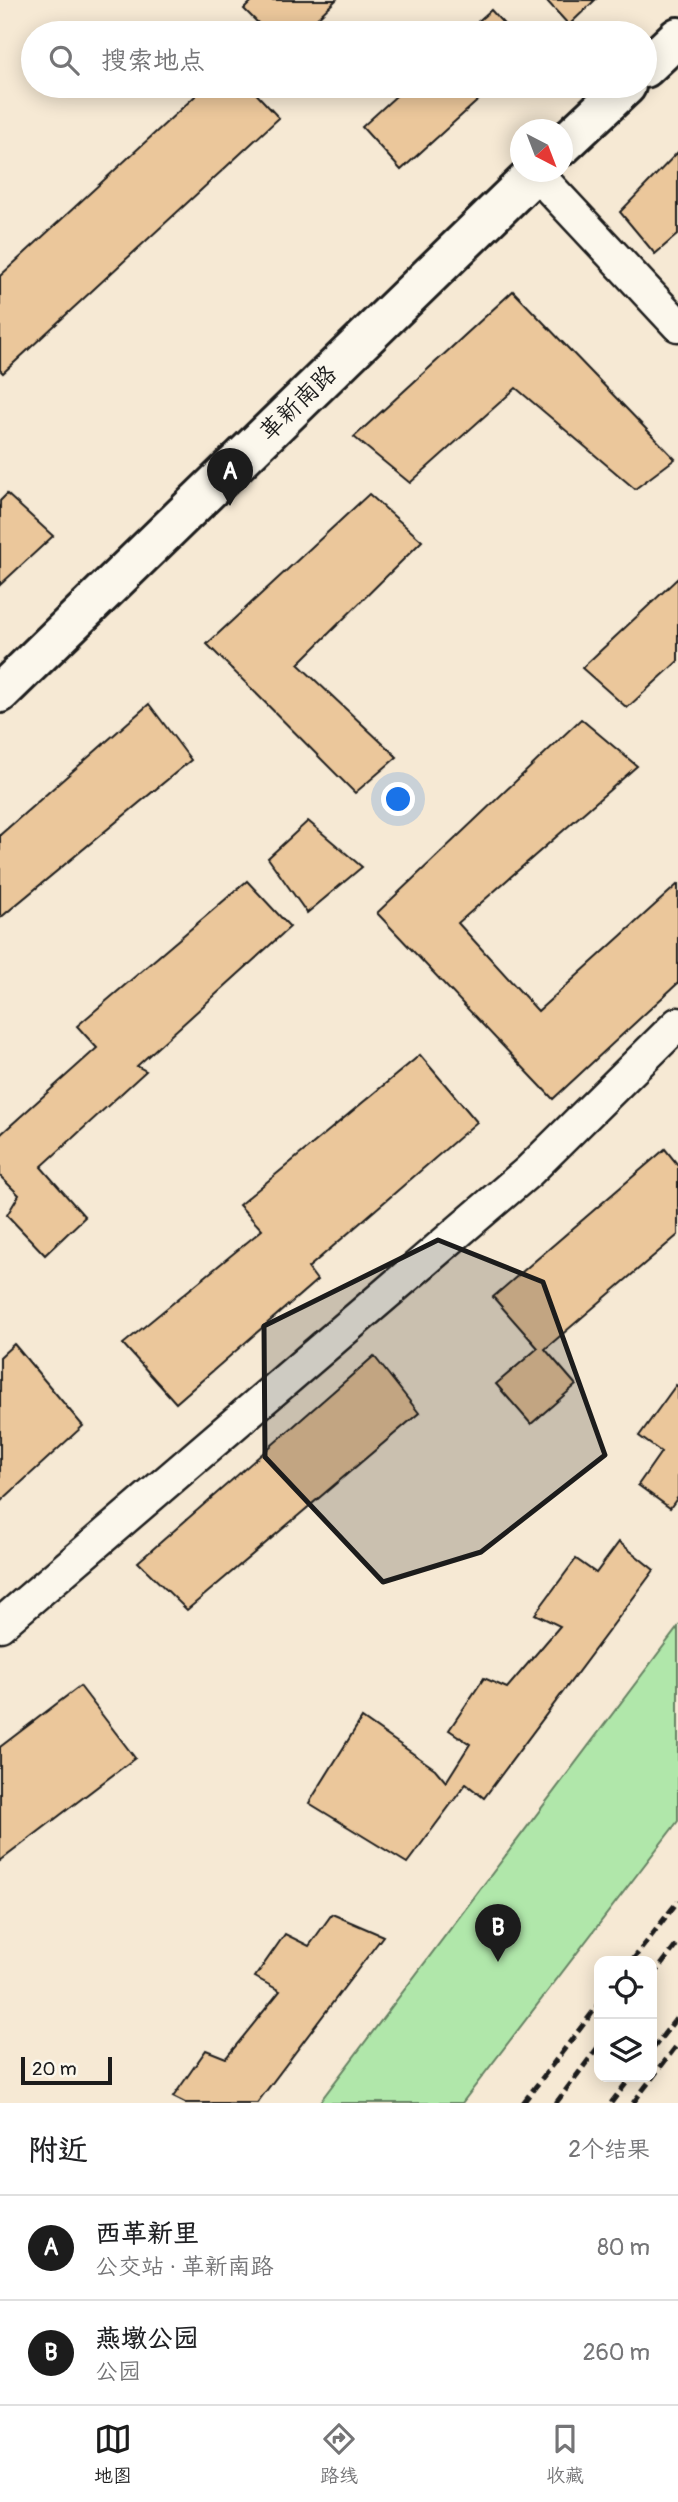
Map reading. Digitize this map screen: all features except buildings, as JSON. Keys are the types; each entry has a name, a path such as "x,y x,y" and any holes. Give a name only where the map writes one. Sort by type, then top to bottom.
{"street":[{"path":"657,57 678,37"},
{"path":"573,136 613,98"},
{"name":"革新南路","path":"0,693 525,182"},
{"path":"544,182 678,325"},
{"path":"0,1625 529,1171 678,1024"}],"highlighted area":[{"path":"438,1240 543,1282 605,1455 481,1552 383,1582 265,1457 264,1326"}],"green space":[{"path":"678,1627 678,1821 462,2103 319,2103"}],"railway":[{"path":"636,1956 678,1901"},
{"path":"657,1970 678,1943"},
{"path":"523,2103 594,2011"},
{"path":"657,2043 678,2016"},
{"path":"633,2103 678,2044"},
{"path":"556,2103 594,2053"},
{"path":"611,2103 627,2082"}],"place":[{"name":"西革新里","path":"230,506"},
{"name":"燕墩公园","path":"498,1962"}]}
